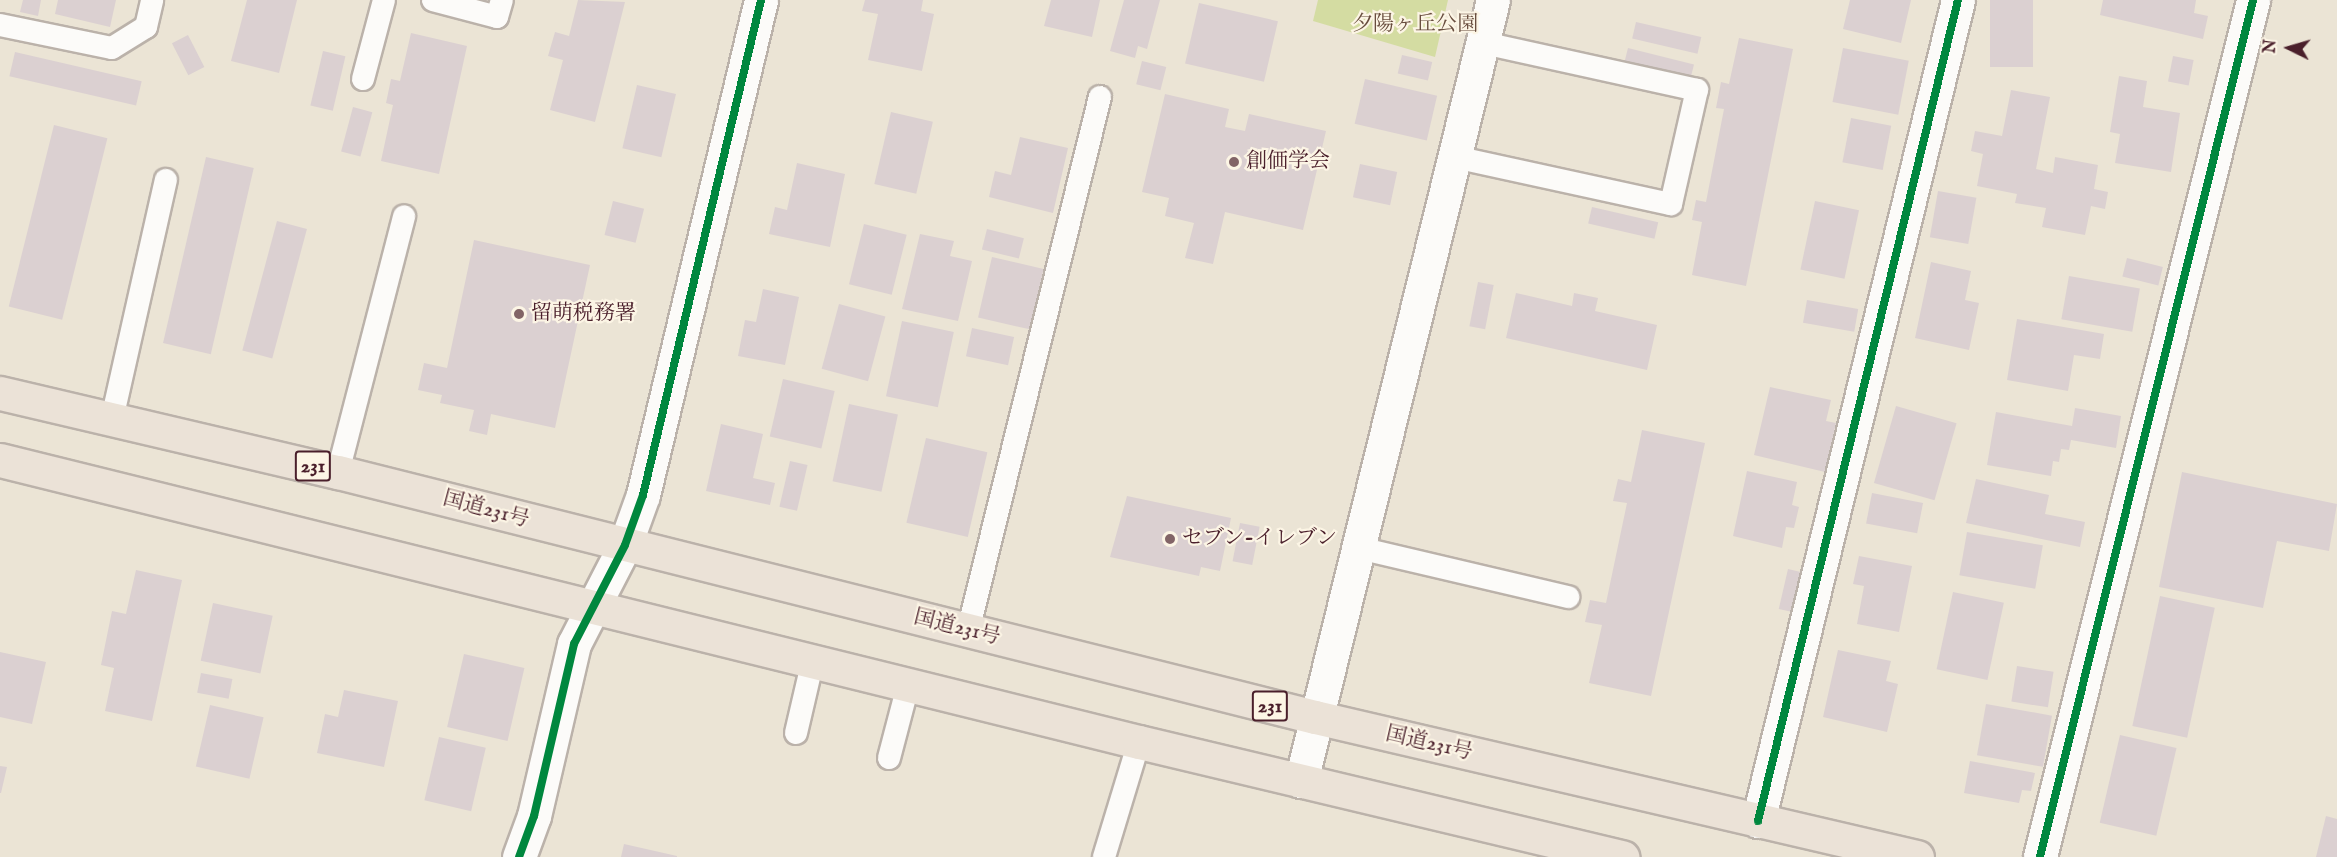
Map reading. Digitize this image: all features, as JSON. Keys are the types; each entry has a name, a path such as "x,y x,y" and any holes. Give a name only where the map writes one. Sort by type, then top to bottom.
{"highway":[{"name":"国道231号","path":"0,393 338,472 1315,717 1917,857"},
{"path":"0,460 593,607 909,682 1139,742 1623,857"}],"street":[{"path":"519,857 534,816 574,644 625,545 642,495 761,0"},
{"path":"1301,781 1493,0"},
{"path":"1758,821 1958,0"},
{"path":"2040,857 2253,0"}],"lane":[{"path":"0,25 112,48 146,27 152,0"},
{"path":"363,79 384,0"},
{"path":"433,0 497,17 502,0"},
{"path":"1455,157 1671,204 1697,90 1483,43"},
{"path":"968,631 1100,97"},
{"path":"112,419 166,180"},
{"path":"338,472 404,216"},
{"path":"1359,548 1568,597"},
{"path":"796,733 813,660"},
{"path":"889,758 909,682"},
{"path":"1104,857 1139,742"}],"green space":[{"name":"夕陽ヶ丘公園","path":"1318,0 1448,0 1435,57 1313,21"}],"building":[{"path":"23,0 41,0 38,16 20,12"},
{"path":"58,0 116,0 110,27 55,14"},
{"path":"247,0 297,0 279,73 231,61"},
{"path":"578,0 625,2 595,122 550,110 563,60 548,56 555,32 569,36"},
{"path":"865,0 923,0 921,11 934,14 922,71 868,60 878,14 862,11"},
{"path":"1051,0 1100,0 1092,37 1044,26"},
{"path":"1124,0 1160,0 1147,49 1138,46 1135,58 1110,51"},
{"path":"1850,0 1911,0 1901,43 1843,29"},
{"path":"1990,0 2033,0 2033,67 1990,67"},
{"path":"2103,0 2196,0 2194,13 2208,16 2203,39 2100,15"},
{"path":"1199,3 1278,21 1264,82 1185,63"},
{"path":"1636,22 1701,37 1697,54 1632,39"},
{"path":"411,33 467,46 439,174 381,161 393,105 386,103 391,79 400,81"},
{"path":"188,35 204,67 188,75 172,43"},
{"path":"1739,38 1793,49 1746,286 1692,275 1702,222 1692,220 1696,200 1706,202 1724,109 1716,108 1721,82 1729,84"},
{"path":"1628,48 1694,64 1691,78 1625,62"},
{"path":"1843,48 1909,61 1898,115 1833,102"},
{"path":"323,51 345,56 333,111 310,106"},
{"path":"15,52 142,81 136,106 9,76"},
{"path":"1402,55 1432,62 1428,80 1398,74"},
{"path":"2173,56 2194,60 2189,86 2168,82"},
{"path":"1142,61 1166,67 1160,90 1136,84"},
{"path":"2119,76 2147,81 2143,107 2180,113 2171,172 2115,163 2120,134 2110,132"},
{"path":"1365,79 1437,96 1427,140 1355,124"},
{"path":"637,85 676,94 661,157 622,148"},
{"path":"2011,90 2050,97 2036,169 2053,173 2055,157 2098,165 2094,189 2108,192 2105,209 2091,206 2085,235 2042,227 2046,208 2015,203 2017,194 1977,186 1983,154 1971,151 1975,131 2002,136"},
{"name":"創価学会","path":"1165,94 1229,109 1225,127 1245,131 1249,114 1326,131 1303,230 1225,212 1213,264 1185,258 1194,223 1165,216 1169,198 1142,192"},
{"path":"353,107 372,112 360,157 341,151"},
{"path":"891,112 933,122 916,194 874,184"},
{"path":"1851,118 1891,126 1883,170 1842,162"},
{"path":"54,125 107,138 62,320 9,306"},
{"path":"1020,137 1068,148 1053,213 989,197 995,171 1011,175"},
{"path":"206,157 254,168 211,354 163,343"},
{"path":"797,163 845,174 830,247 769,234 775,207 787,210"},
{"path":"1360,164 1397,172 1390,205 1353,197"},
{"path":"1938,191 1976,198 1968,244 1930,237"},
{"path":"613,201 644,209 636,243 605,235"},
{"path":"1815,201 1859,210 1844,279 1800,269"},
{"path":"1592,207 1658,222 1654,239 1588,224"},
{"path":"277,221 307,229 272,358 242,350"},
{"path":"864,224 907,235 892,295 849,284"},
{"path":"987,229 1024,238 1019,259 982,249"},
{"path":"920,234 954,241 950,256 972,261 958,321 902,309"},
{"name":"留萌税務署","path":"474,240 590,265 555,428 491,414 487,435 469,431 474,410 440,403 442,395 418,390 424,363 447,368"},
{"path":"992,257 1044,269 1030,329 978,317"},
{"path":"2127,258 2163,267 2158,285 2122,276"},
{"path":"1931,262 1971,271 1965,300 1979,303 1969,350 1915,338"},
{"path":"2069,276 2140,289 2132,332 2061,319"},
{"path":"1478,282 1494,285 1485,329 1469,326"},
{"path":"763,289 799,297 785,365 738,356 745,320 756,322"},
{"path":"1516,293 1572,306 1574,293 1598,298 1595,311 1657,325 1647,370 1506,338"},
{"path":"1807,300 1858,309 1854,332 1803,323"},
{"path":"839,304 885,316 868,381 822,369"},
{"path":"2017,319 2104,334 2100,359 2074,355 2068,391 2007,380"},
{"path":"902,321 954,332 938,407 886,396"},
{"path":"972,328 1014,337 1008,365 966,356"},
{"path":"783,379 835,391 821,448 770,436"},
{"path":"1770,387 1831,400 1826,421 1836,423 1825,472 1754,455"},
{"path":"849,404 898,414 881,492 833,481"},
{"path":"1896,406 1957,423 1935,500 1874,483"},
{"path":"2075,408 2121,416 2116,448 2071,440 2069,450 2061,449 2059,462 2053,461 2051,476 1987,465 1996,412 2072,426"},
{"path":"721,424 763,434 753,478 775,483 770,505 706,491"},
{"path":"1642,430 1705,443 1651,696 1589,683 1602,625 1585,622 1590,600 1606,603 1627,503 1613,501 1618,479 1631,482"},
{"path":"926,438 987,452 968,537 906,523"},
{"path":"790,461 808,465 797,511 779,507"},
{"path":"1747,471 1797,482 1792,505 1799,507 1794,528 1786,527 1782,548 1733,536"},
{"path":"2182,472 2337,504 2329,551 2277,541 2263,608 2159,587"},
{"path":"1976,479 2049,495 2045,514 2085,522 2080,547 1966,523"},
{"path":"1872,493 1923,503 1917,533 1866,523"},
{"name":"セブン-イレブン","path":"1127,496 1231,518 1220,571 1201,567 1199,576 1110,557"},
{"path":"1240,523 1260,527 1252,565 1233,561"},
{"path":"1967,532 2043,545 2035,589 1959,575"},
{"path":"1859,556 1912,566 1899,632 1857,624 1864,586 1853,584"},
{"path":"1788,569 1801,572 1791,612 1779,609"},
{"path":"136,570 182,580 152,721 105,711 114,668 101,665 112,611 126,614"},
{"path":"1953,592 2004,603 1987,680 1937,669"},
{"path":"2160,596 2215,608 2187,738 2132,726"},
{"path":"213,603 273,616 260,673 201,661"},
{"path":"1838,650 1891,661 1886,681 1898,684 1887,732 1823,717"},
{"path":"0,652 46,662 32,724 0,717"},
{"path":"464,654 524,668 508,741 447,727"},
{"path":"2017,666 2054,672 2048,707 2011,702"},
{"path":"201,673 232,679 229,699 197,693"},
{"path":"344,690 398,701 384,767 317,753 325,714 338,717"},
{"path":"1986,704 2052,716 2043,767 1977,755"},
{"path":"210,705 264,717 249,779 196,766"},
{"path":"2120,735 2177,748 2156,836 2100,823"},
{"path":"439,737 486,748 471,811 424,800"},
{"path":"1970,761 2035,773 2031,791 2022,790 2019,803 1964,793"},
{"path":"0,766 7,767 1,793 0,793"},
{"path":"2326,816 2337,819 2337,857 2316,857"},
{"path":"624,844 677,856 677,857 621,857"}],"cycle path":[{"path":"519,857 534,816 574,644 625,545 643,495 761,0"},
{"path":"1758,821 1958,0"},
{"path":"2040,857 2253,0"}],"place":[{"name":"創価学会","path":"1234,162"},
{"name":"留萌税務署","path":"519,314"},
{"name":"セブン-イレブン","path":"1170,539"}]}
